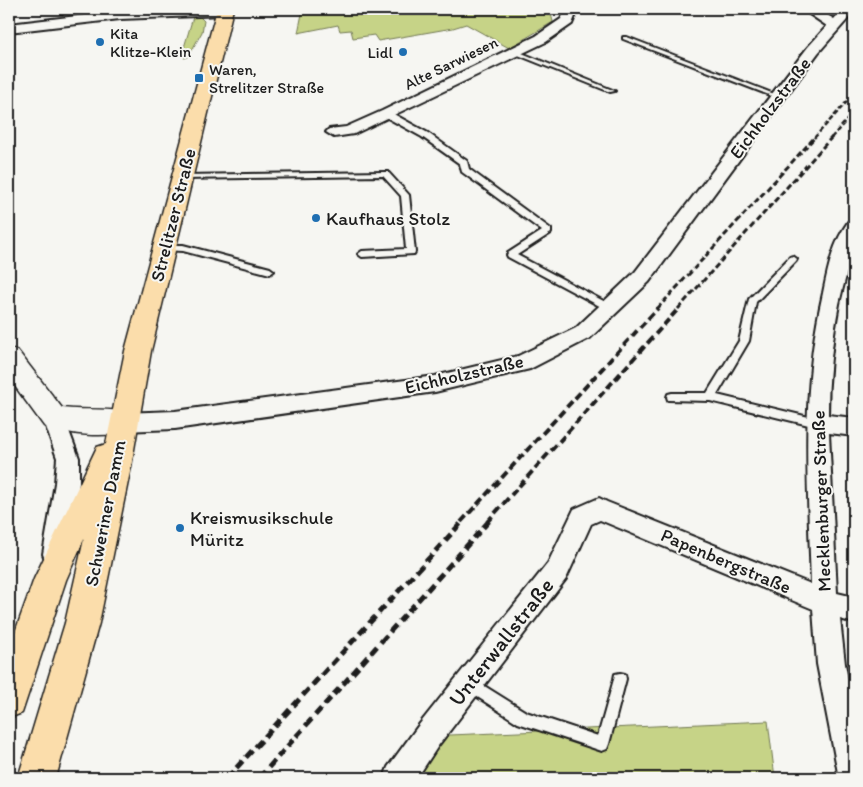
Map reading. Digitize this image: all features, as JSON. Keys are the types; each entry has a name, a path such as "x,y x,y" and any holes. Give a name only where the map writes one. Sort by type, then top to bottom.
{"main road":[{"name":"Strelitzer Straße","path":"123,422 138,352 224,10"},
{"path":"9,358 54,418 83,422 123,422"},
{"name":"Schweriner Damm","path":"9,700 50,580 123,422"},
{"name":"Schweriner Damm","path":"37,778 62,698 94,572 123,422"}],"street":[{"name":"Alte Sarwiesen","path":"334,132 349,131 387,114 541,39 567,21 572,9"},
{"path":"808,9 835,25"},
{"name":"Eichholzstraße","path":"123,422 175,420 435,384 523,363 582,333 642,277 779,97 835,25 850,9"},
{"path":"9,28 120,15 224,10"},
{"name":"Mecklenburger Straße","path":"854,226 847,235 834,285 823,338 817,396 825,602 831,664 854,778"},
{"path":"50,580 68,475 68,458 54,418"},
{"path":"817,423 854,428"},
{"name":"Papenbergstraße","path":"599,509 825,602 854,610"},
{"name":"Unterwallstraße","path":"399,778 469,683 557,571 582,517 599,509"}],"lane":[{"path":"625,38 779,97"},
{"path":"515,52 612,91"},
{"path":"387,114 426,135 464,163 465,170 548,232 511,255 610,308"},
{"path":"183,177 385,174 405,195 411,252 362,254"},
{"path":"165,248 183,248 270,271"},
{"path":"710,397 744,341 752,301 793,259"},
{"path":"672,397 710,397 817,423"},
{"path":"469,683 524,718 602,744 620,679"}],"green space":[{"path":"303,9 550,9 553,22 509,48 466,24 378,41 374,35 353,38 351,30 340,31 338,25 298,33"},
{"path":"193,17 200,17 204,21 202,32 188,57 184,58 186,51 183,51"},
{"path":"768,721 775,778 399,778 428,736"}],"railway":[{"path":"814,138 854,94"},
{"path":"831,138 854,112"},
{"path":"657,309 815,137"},
{"path":"678,309 832,137"},
{"path":"461,522 658,308"},
{"path":"487,522 679,308"},
{"path":"227,778 463,521"},
{"path":"259,778 489,521"}],"place":[{"name":"Kita Klitze-Klein","path":"100,42"},
{"name":"Lidl","path":"403,52"},
{"name":"Waren, Strelitzer Straße","path":"199,78"},
{"name":"Kaufhaus Stolz","path":"316,218"},
{"name":"Kreismusikschule Müritz","path":"180,528"}]}
